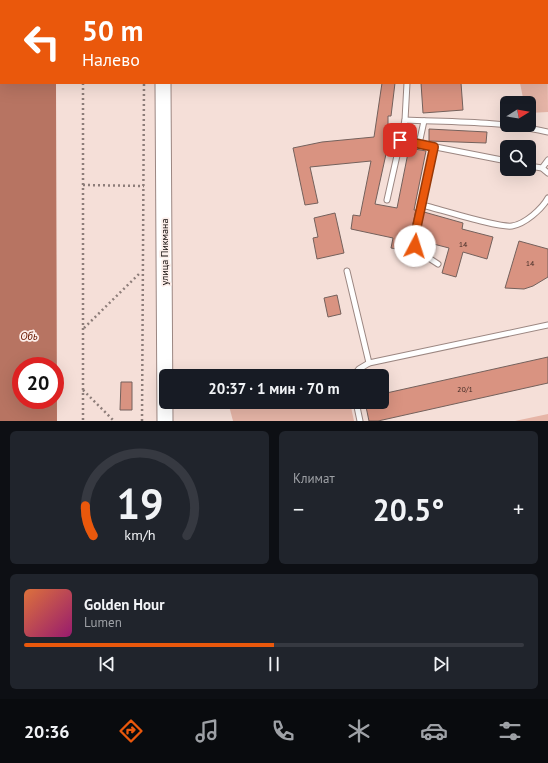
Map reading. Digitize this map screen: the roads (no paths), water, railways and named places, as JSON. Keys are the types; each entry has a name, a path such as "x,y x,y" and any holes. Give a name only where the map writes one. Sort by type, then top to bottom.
{"street":[{"name":"улица Пикмана","path":"163,84 165,421"}],"lane":[{"path":"387,200 405,120 407,84"},
{"path":"405,120 499,125 533,128 548,132"},
{"path":"419,144 424,121"},
{"path":"400,140 500,160"},
{"path":"434,147 414,240 418,251 438,264"},
{"path":"542,168 548,160"},
{"path":"536,167 542,168 548,173"},
{"path":"422,205 504,226 512,226 523,221 542,206 548,198"},
{"path":"347,271 369,363"},
{"path":"359,369 369,363 548,325"},
{"path":"357,409 360,421"}],"water":[{"name":"Обь","path":"0,84 56,84 57,357 12,357 12,409 57,409 57,421 0,421"}]}
